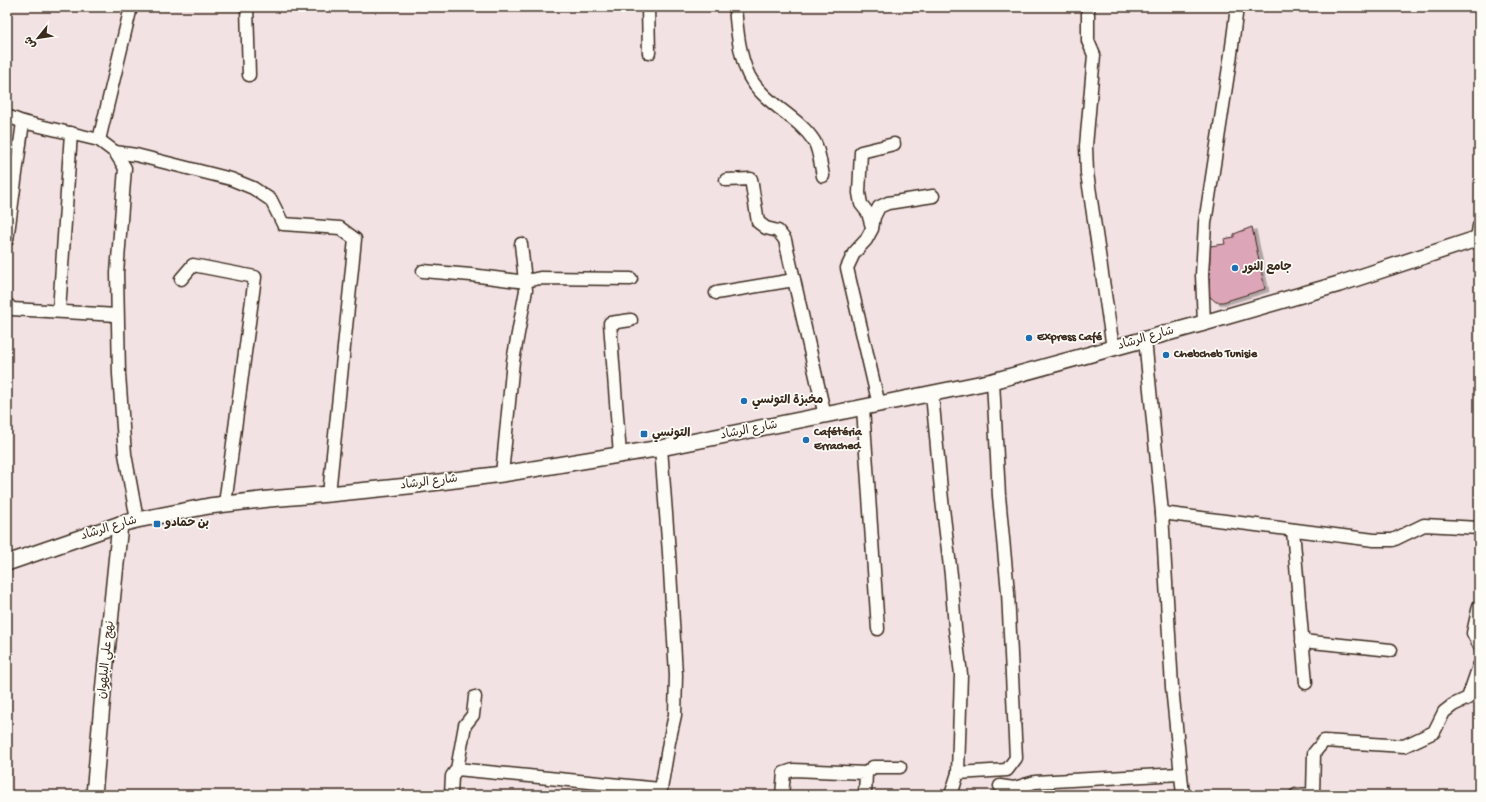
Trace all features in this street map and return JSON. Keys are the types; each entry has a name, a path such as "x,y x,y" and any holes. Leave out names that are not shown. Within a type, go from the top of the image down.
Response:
{"street":[{"path":"99,140 131,7"},
{"path":"247,7 249,75"},
{"path":"648,7 649,53"},
{"path":"735,7 742,55 750,77 766,97 806,130 815,142 823,176"},
{"path":"1088,7 1088,41 1094,55 1086,146 1086,172 1114,348"},
{"path":"1204,324 1202,276 1205,223 1237,7"},
{"path":"7,116 23,122 99,140 115,152 125,168 118,273 119,374 125,454 137,520"},
{"path":"7,240 23,122"},
{"path":"59,311 71,133"},
{"path":"872,229 868,213 861,204 859,193 861,152 894,144"},
{"path":"115,152 136,155 231,179 253,188 271,200 283,224 340,228 355,239 329,494"},
{"path":"726,180 751,179 758,222 766,228 778,232 785,240 825,416"},
{"path":"879,405 847,268 854,253 866,240 872,229 874,217 879,207 888,203 933,196"},
{"name":"شارع الرشاد","path":"7,564 120,524 137,520 225,504 329,494 502,474 620,455 825,416 993,381 1204,324 1339,284 1478,234"},
{"path":"502,474 513,361 526,290 520,244"},
{"path":"181,279 193,265 255,277 225,504"},
{"path":"423,271 526,281 540,278 631,279"},
{"path":"716,293 794,280"},
{"path":"7,304 12,309 118,315"},
{"path":"620,455 610,323 631,320"},
{"path":"1145,339 1162,513 1172,687 1183,795"},
{"path":"958,773 1007,770 1016,758 1008,599 999,496 993,381"},
{"path":"932,394 951,574 955,628 962,674 958,773 951,795"},
{"path":"862,408 878,629"},
{"path":"457,768 660,792 675,715 676,675 661,448"},
{"path":"1162,513 1374,540 1393,540 1424,525 1479,528"},
{"name":"نهج علي البلهوان","path":"94,795 120,524"},
{"path":"1293,530 1306,683"},
{"path":"1479,606 1473,633 1479,645"},
{"path":"1302,641 1391,650"},
{"path":"1296,795 1313,794 1314,753 1324,742 1404,746 1434,732 1444,712 1453,705 1468,698 1479,666"},
{"path":"451,795 452,776 457,768 465,725 473,715 475,697"},
{"path":"782,795 784,773 793,770 866,773 873,767 900,766"},
{"path":"865,795 866,773"},
{"path":"1000,786 1023,790 1034,782 1180,774"}],"building":[{"path":"1252,227 1265,289 1223,302 1216,302 1209,296 1210,246 1225,244 1224,239 1234,237 1234,234"}],"place":[{"name":"جامع النور","path":"1235,268"},
{"name":"Express Café","path":"1029,338"},
{"name":"Chebcheb Tunisie","path":"1166,355"},
{"name":"مخبزة التونسي","path":"744,401"},
{"name":"التونسي","path":"644,434"},
{"name":"Cafétéria Errached","path":"806,440"},
{"name":"بن حمادو","path":"157,524"}]}
